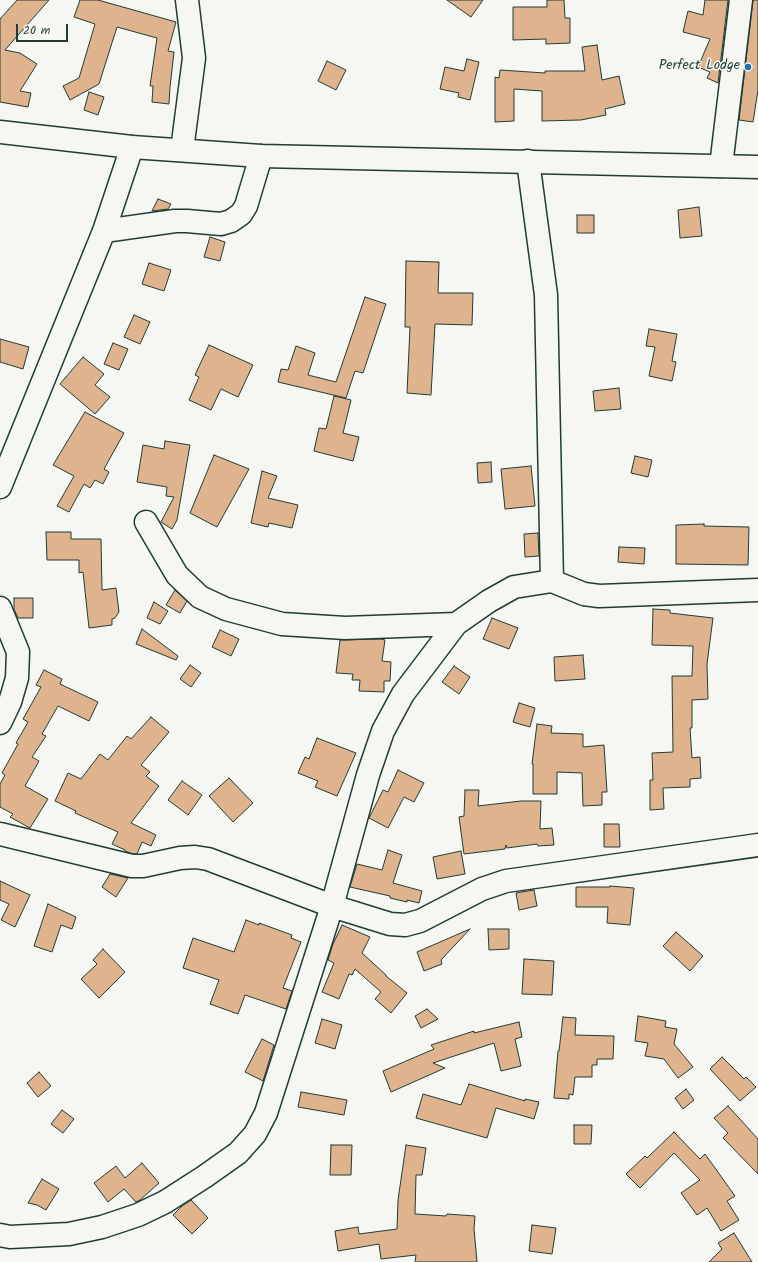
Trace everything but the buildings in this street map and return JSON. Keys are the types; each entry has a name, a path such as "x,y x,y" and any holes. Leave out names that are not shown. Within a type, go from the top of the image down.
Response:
{"main road":[{"path":"182,150 194,58 188,0"},
{"path":"721,166 742,0"},
{"path":"0,132 132,146 261,156 758,167"},
{"path":"0,487 104,231 132,146"},
{"path":"104,231 175,221 221,224 231,221 241,214 246,206 261,156"},
{"path":"528,161 546,295 552,581"},
{"path":"146,522 177,575 200,597 226,609 282,624 337,628 456,624"},
{"path":"0,1234 10,1236 69,1234 102,1227 138,1215 164,1202 204,1177 238,1153 255,1134 266,1113 332,906 368,775 383,731 403,694 456,624 489,601 514,587 552,581 584,594 599,596 758,590"},
{"path":"0,608 18,652 17,678 10,702 0,723"},
{"path":"0,834 132,866 143,866 180,858 195,857 208,859 332,906 390,924 405,925 420,921 482,889 506,881 758,845"}],"place":[{"name":"Perfect Lodge","path":"748,67"}]}
